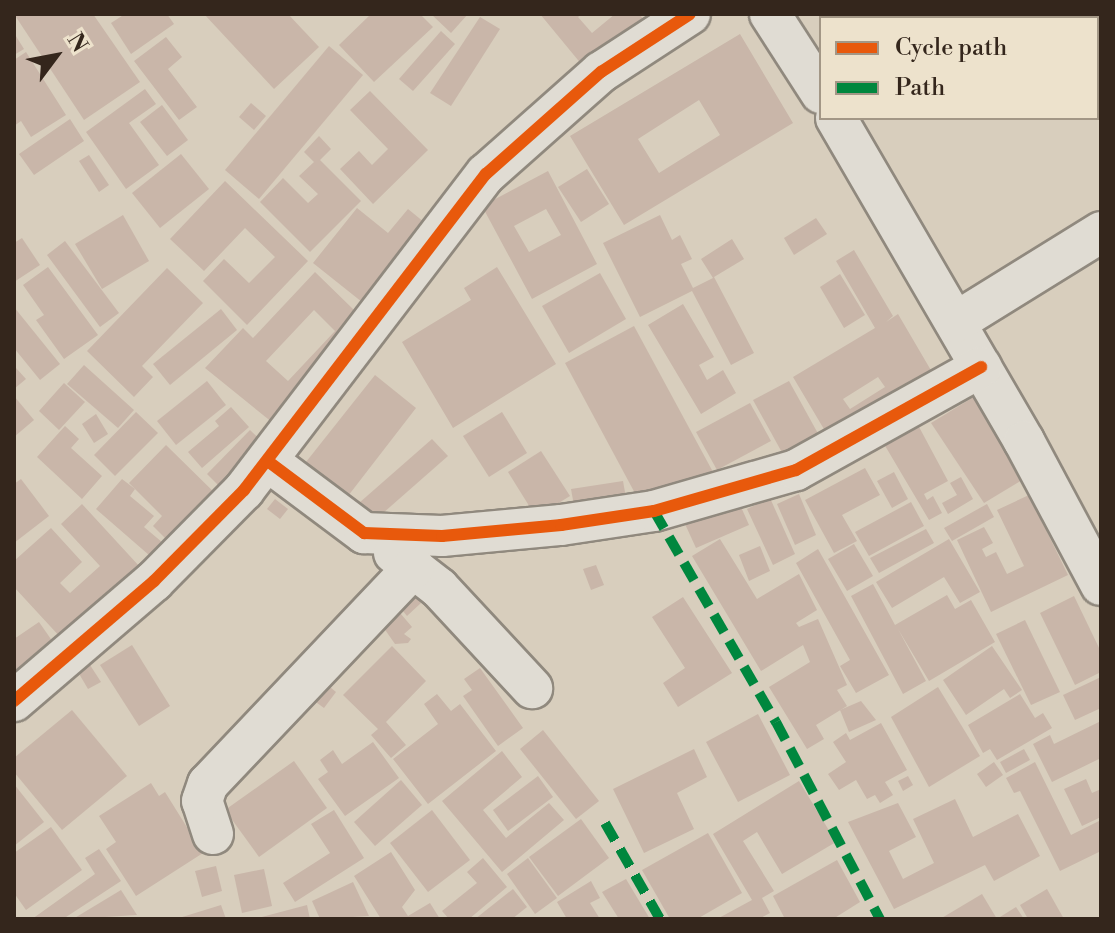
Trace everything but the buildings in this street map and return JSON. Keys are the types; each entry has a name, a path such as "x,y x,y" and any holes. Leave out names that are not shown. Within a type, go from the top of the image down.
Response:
{"street":[{"path":"14,701 154,581 269,462 486,174 601,72 690,14"},
{"path":"770,14 819,90"},
{"path":"837,120 956,322 1101,585"},
{"path":"956,322 1101,232"},
{"path":"364,533 490,532 668,507 796,470 981,367"},
{"path":"269,462 414,567 532,688"},
{"path":"213,834 202,801 208,784 414,567"}],"marked path":[{"path":"654,511 776,722 880,919"},
{"path":"605,823 660,919"}],"cycle path":[{"path":"14,701 154,581 244,490 486,174 601,72 690,14"},
{"path":"269,462 364,533 442,536 561,525 654,511 796,470 981,367"}]}
